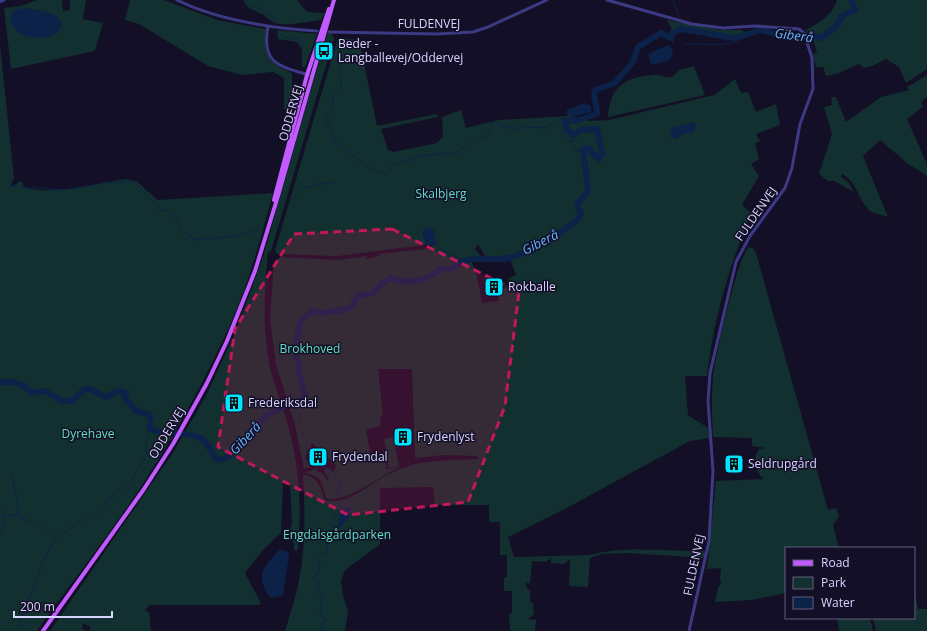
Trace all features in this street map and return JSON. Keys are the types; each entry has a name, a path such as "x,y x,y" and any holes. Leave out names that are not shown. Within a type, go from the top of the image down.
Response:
{"main road":[{"name":"ODDERVEJ","path":"267,232 307,75 333,0"},
{"name":"ODDERVEJ","path":"43,631 144,489 187,421 214,369 242,305 267,232 333,0"}],"street":[{"path":"0,2 4,0"},
{"path":"177,0 198,10 268,26 317,31"},
{"name":"FULDENVEJ","path":"329,32 437,34 473,32 488,27 547,0"},
{"name":"FULDENVEJ","path":"607,0 692,24 736,29 766,26 799,29 804,33 812,58 814,83 800,124 789,179 780,197 750,236 739,255 710,373 708,401 714,472 709,541 689,631"},
{"path":"268,26 266,46 271,59 284,68 312,76"}],"highlighted area":[{"path":"392,229 519,292 505,406 468,502 348,515 218,447 235,329 294,234"}],"green space":[{"path":"37,0 62,0 63,11 70,10 70,0 86,0 83,19 103,23 95,51 11,69 4,8 21,6"},
{"path":"130,0 164,0 217,20 266,29 265,45 269,57 277,66 292,73 292,110 288,112 284,109 284,78 273,72 242,75 208,66 139,24 125,20"},
{"path":"243,0 297,0 307,12 325,13 321,20 279,24 273,22 249,7"},
{"path":"837,0 927,0 927,69 906,83 899,67 886,59 872,66 864,68 859,64 836,74 826,76 823,67 816,67 813,54 817,53 813,38 808,37 806,30 829,14 835,6"},
{"path":"667,20 720,30 741,30 750,35 736,39 678,31 673,33 673,43 667,34 672,30"},
{"path":"277,30 317,34 305,67 302,67 302,49 297,42 278,39"},
{"path":"331,33 334,38 271,251 268,253 266,283 265,327 268,357 273,379 292,440 299,486 300,518 298,549 296,551 294,550 293,541 288,535 292,523 290,482 283,483 281,533 263,550 245,573 261,603 260,605 149,605 145,611 149,612 151,631 93,631 92,629 92,631 89,631 91,627 83,623 82,629 88,631 50,631 172,454 206,396 237,328 262,260 327,34"},
{"path":"339,38 361,40 361,49 377,126 437,114 438,117 381,129 388,150 394,152 437,143 443,136 442,117 461,110 466,128 499,120 569,116 590,121 609,120 714,95 735,79 741,93 748,92 756,112 776,104 780,125 756,134 760,141 755,143 759,159 751,164 759,176 742,205 752,214 734,258 724,291 715,325 707,376 685,376 688,415 708,428 710,438 690,441 563,510 508,537 514,557 590,555 618,550 648,550 706,551 705,558 628,553 602,554 590,558 588,587 569,586 570,559 564,564 551,563 551,558 545,562 532,561 530,583 526,583 526,586 530,591 530,602 533,603 534,614 528,619 536,620 535,631 512,631 510,630 509,614 512,613 512,591 504,591 504,578 507,577 507,555 500,555 500,522 489,522 489,505 435,505 433,487 380,488 380,544 345,570 341,581 343,596 348,611 345,631 285,631 295,599 303,554 303,475 312,477 318,483 324,499 340,501 357,494 387,475 410,466 433,461 479,459 477,456 443,455 415,458 412,369 378,369 383,416 380,416 381,426 366,429 371,457 384,454 387,469 400,467 353,493 334,499 326,498 322,484 318,478 304,473 316,469 319,473 321,472 327,480 329,479 324,470 327,468 334,472 336,465 312,443 305,456 310,468 304,468 295,425 276,365 270,318 274,263 280,257 338,260 367,256 366,259 380,256 379,254 433,248 432,244 338,256 277,254 275,250","holes":["478,244 488,261 510,259 516,275 508,279 509,287 498,290 499,301 482,303 477,276 471,260 482,260 479,253 475,250"]},
{"name":"Dyrehave","path":"0,45 14,178 10,187 21,181 25,188 37,190 63,190 126,179 136,181 158,200 273,193 249,277 237,309 198,390 174,433 136,494 37,631 0,631"},
{"path":"694,66 705,95 608,117 612,98 620,86 627,81 643,76 654,75 672,77 679,70"},
{"path":"927,75 927,97 921,102 923,107 907,119 927,164 927,176 907,163 880,140 863,156 888,217 874,213 864,204 852,182 848,178 842,174 841,177 849,183 853,191 834,181 828,181 819,174 832,134 824,107 832,105 831,97 836,97 846,122 881,97 909,90 907,87"},
{"path":"749,247 753,248 756,253 828,510 836,508 839,516 833,525 839,547 785,547 785,593 752,600 715,602 718,588 721,583 721,568 707,569 716,481 764,479 757,470 755,461 759,449 765,448 752,446 752,438 713,437 712,386 714,368 727,309 744,254"},
{"path":"393,437 399,466 389,468 384,439"},
{"path":"915,595 918,609 927,609 927,631 876,631 873,619 915,619"},
{"path":"837,619 870,619 873,631 839,631"}],"water":[{"path":"24,8 43,11 57,16 61,24 59,30 53,35 43,38 22,34 14,27 10,17 15,10"},
{"path":"668,45 672,49 673,55 668,61 651,65 648,55"},
{"path":"584,103 591,106 591,112 572,117 567,115 567,110"},
{"path":"694,122 696,124 694,132 683,134 676,139 671,137 670,133 672,128"},
{"path":"426,227 435,231 435,241 438,245 427,245 423,238 423,232"},
{"path":"345,507 351,507 349,517 339,529 339,521"},
{"path":"281,549 288,552 289,555 283,596 273,598 266,592 262,578 264,568"}],"waterway":[{"path":"244,0 272,16 278,23"},
{"path":"673,0 680,19"},
{"name":"Giberå","path":"150,425 150,429 156,431 198,437 205,442 218,460 224,459 243,443 270,413 301,400 305,396 299,371 299,363 295,353 300,322 312,311 324,313 351,308 357,296 374,293 381,284 391,278 404,281 417,281 435,273 440,269 449,269 464,261 508,258 536,247 559,234 581,214 577,204 587,193 588,188 583,150 587,148 589,149 599,159 602,154 597,129 581,130 573,135 567,129 564,121 578,120 597,114 594,96 595,90 615,83 633,62 638,47 661,33 671,38 672,33 682,29 735,38 761,30 792,37 807,35 821,38 836,27 842,16 855,10 851,0"},
{"name":"Giberå","path":"680,23 681,29"},
{"path":"280,34 285,38 297,39 303,46"},
{"path":"684,44 727,44 735,42 746,35"},
{"name":"Giberå","path":"722,36 728,42"},
{"path":"335,57 340,65 341,89 333,97 333,105 325,122 326,124 329,122 331,124 330,131 338,147 346,148 353,156 363,163 384,174 390,170 391,166 417,157 456,153 477,138 490,135 493,122 514,130 518,129 521,125 525,127 549,128 556,118 560,117 565,120"},
{"path":"566,128 562,132 562,136 572,142 576,150 582,152"},
{"path":"572,142 576,138"},
{"path":"11,185 65,190 104,183 133,181 160,210 164,210 171,214 177,221 182,232 190,235 193,240 212,237 215,240 219,237 230,237 248,233 260,226"},
{"path":"300,191 304,188 318,184 332,183"},
{"path":"290,201 297,194"},
{"path":"441,249 464,262"},
{"name":"Giberå","path":"0,382 17,383 25,387 31,393 44,391 63,401 72,401 85,389 108,397 121,391 126,393 125,398 136,411 150,415 151,420"},
{"path":"301,401 298,406 302,406 298,409 301,410 298,413 301,414 299,417 301,422"},
{"path":"15,631 20,625 24,607 32,592 43,561 56,538 88,517 99,512 115,493 130,482 146,456 146,440 150,429"},
{"path":"302,432 302,436 307,440 306,448 309,453"},
{"path":"310,456 317,463 334,472"},
{"path":"336,473 338,475 335,479 341,483 336,493 340,494 340,496"},
{"path":"12,475 18,505 17,516"},
{"path":"322,631 321,625 325,621 324,617 320,616 322,596 318,590 319,580 313,577 318,573 320,564 317,558 328,551 325,542 329,543 328,539 342,501"},
{"path":"0,533 5,522 2,508"},
{"path":"3,514 17,516 37,524"},
{"path":"39,525 51,534"},
{"path":"323,631 325,629 327,631"}],"place":[{"name":"Beder - Langballevej/Oddervej","path":"324,51"},
{"name":"Rokballe","path":"494,287"},
{"name":"Frederiksdal","path":"234,403"},
{"name":"Frydenlyst","path":"403,437"},
{"name":"Frydendal","path":"318,457"},
{"name":"Seldrupgård","path":"734,464"}],"park label":[{"name":"Skalbjerg","path":"441,194"},
{"name":"Brokhoved","path":"310,349"},
{"name":"Engdalsgårdparken","path":"337,535"}]}
